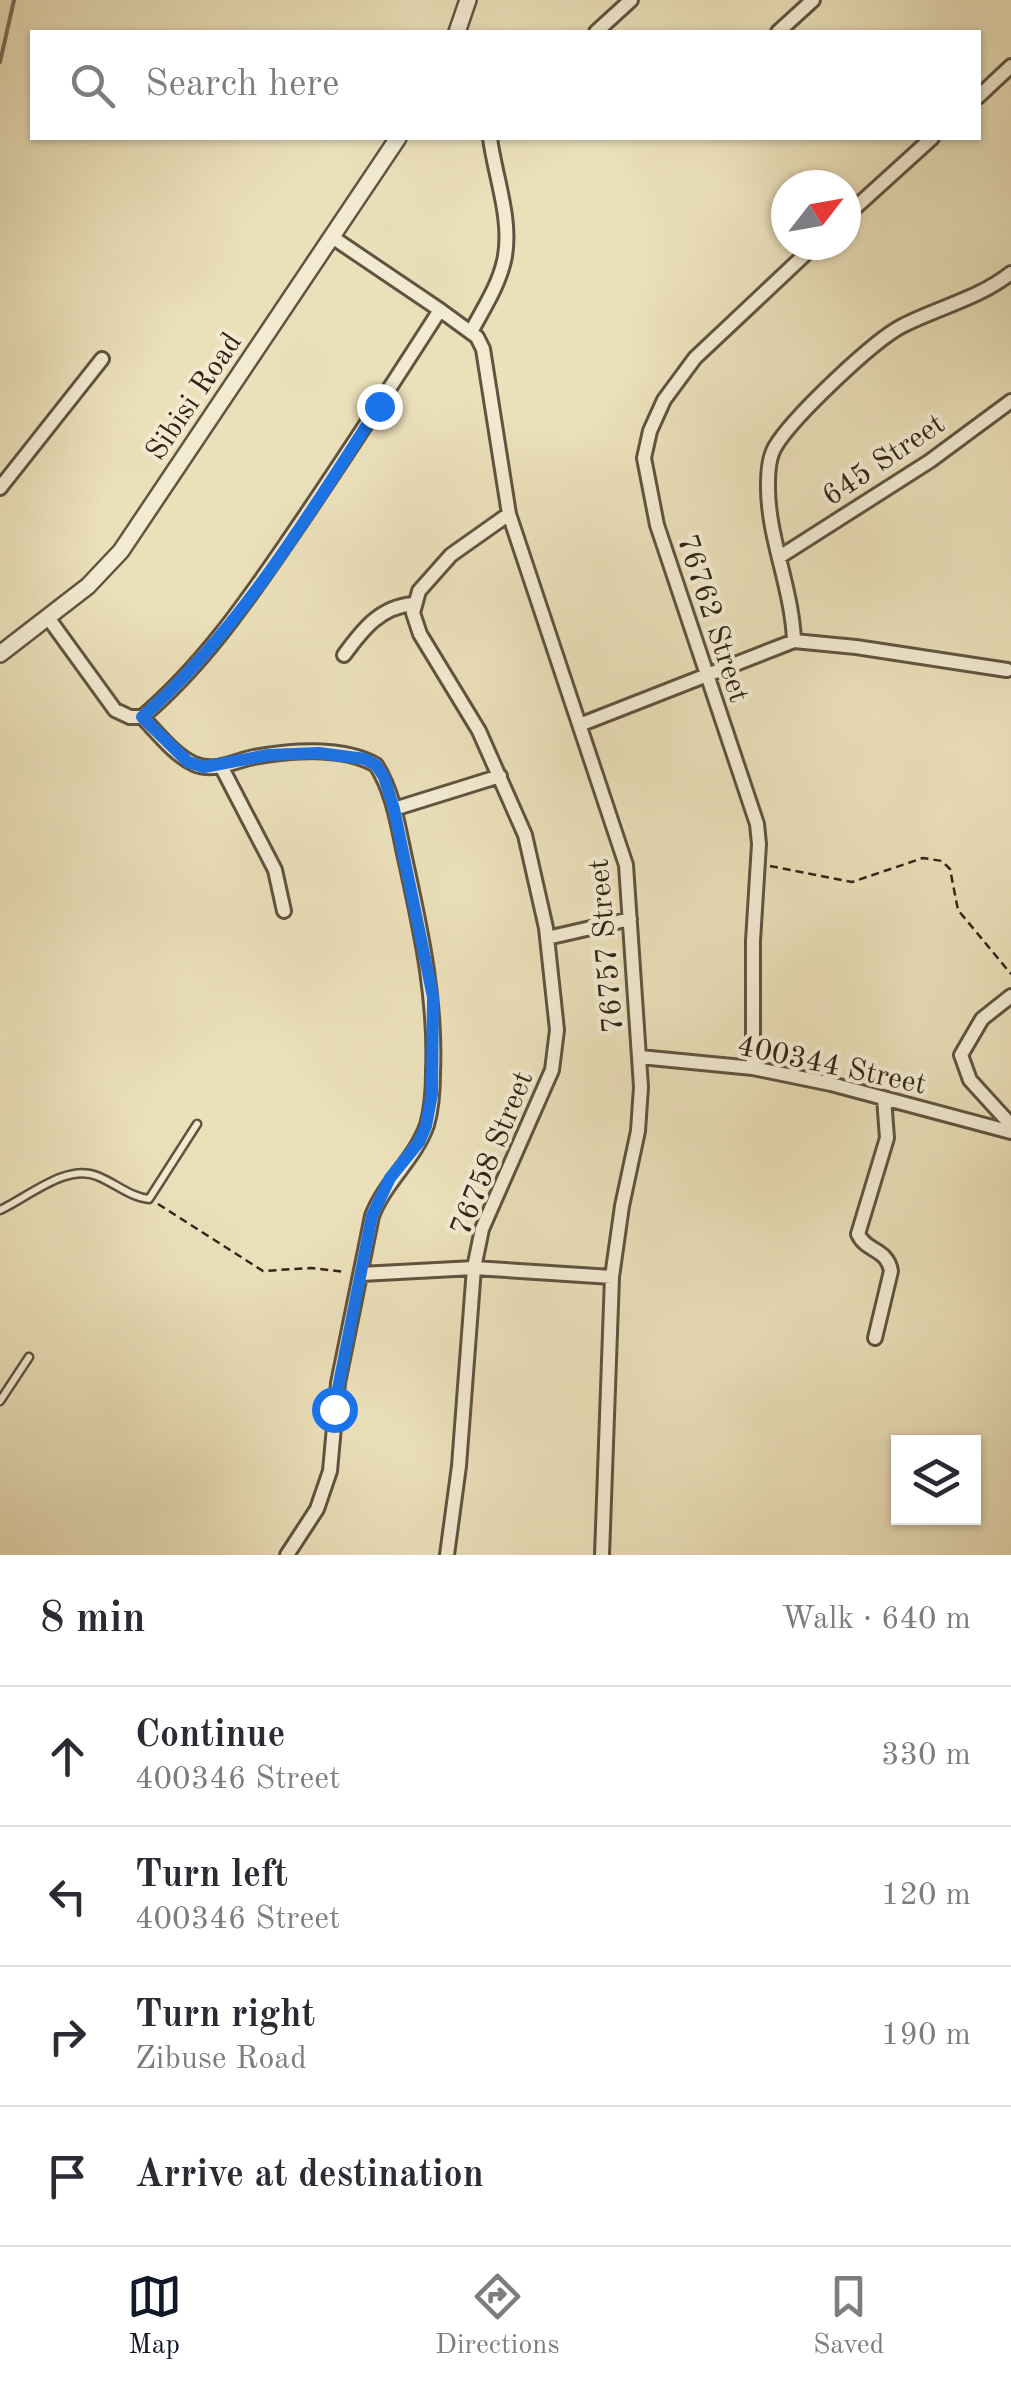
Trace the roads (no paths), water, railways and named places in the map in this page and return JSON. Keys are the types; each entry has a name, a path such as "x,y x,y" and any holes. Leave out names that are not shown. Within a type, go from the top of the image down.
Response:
{"street":[{"path":"458,30 468,0"},
{"path":"598,30 632,0"},
{"path":"780,30 812,0"},
{"path":"981,93 1011,66"},
{"name":"Sibisi Road","path":"0,654 88,586 121,550 397,140"},
{"path":"332,236 471,332 498,282 505,257 504,216 490,140"},
{"path":"861,202 930,140"},
{"name":"76762 Street","path":"753,1068 753,941 759,844 751,801 705,676 657,525 645,477 646,444 664,400 695,358 798,260"},
{"path":"794,641 793,619 771,518 768,486 773,450 809,405 899,328 972,298 1011,273"},
{"path":"142,717 198,662 249,598 440,310"},
{"name":"76757 Street","path":"471,332 486,359 510,514 626,866 640,1057 638,1131 612,1277 602,1555"},
{"path":"0,488 102,359"},
{"name":"645 Street","path":"781,556 930,461 1011,401"},
{"path":"344,655 378,616 395,606 413,604 427,580 452,555 510,514"},
{"name":"76758 Street","path":"413,604 420,634 467,708 526,835 547,938 556,1011 556,1050 546,1085 482,1229 474,1268 459,1466 447,1555"},
{"path":"49,619 115,710 130,717 142,717 188,762 204,767 268,755 350,755 376,765 394,809 433,997 432,1094 419,1142 380,1195 372,1216 338,1383 330,1471 316,1508 287,1555"},
{"path":"582,724 794,641 856,646 1007,670"},
{"path":"221,766 275,870 284,911"},
{"path":"394,809 500,776"},
{"path":"547,938 630,918"},
{"path":"1011,996 982,1020 960,1056 970,1080 1011,1128"},
{"name":"400344 Street","path":"640,1057 753,1068 1011,1128"},
{"path":"875,1338 889,1262 883,1253 862,1242 858,1234 888,1138 884,1098"},
{"path":"361,1274 474,1268 612,1277"}],"lane":[{"path":"0,1210 70,1175 86,1172 138,1198 149,1199 197,1124"},
{"path":"0,1401 29,1358"}],"waterway":[{"path":"0,62 14,0"}]}
